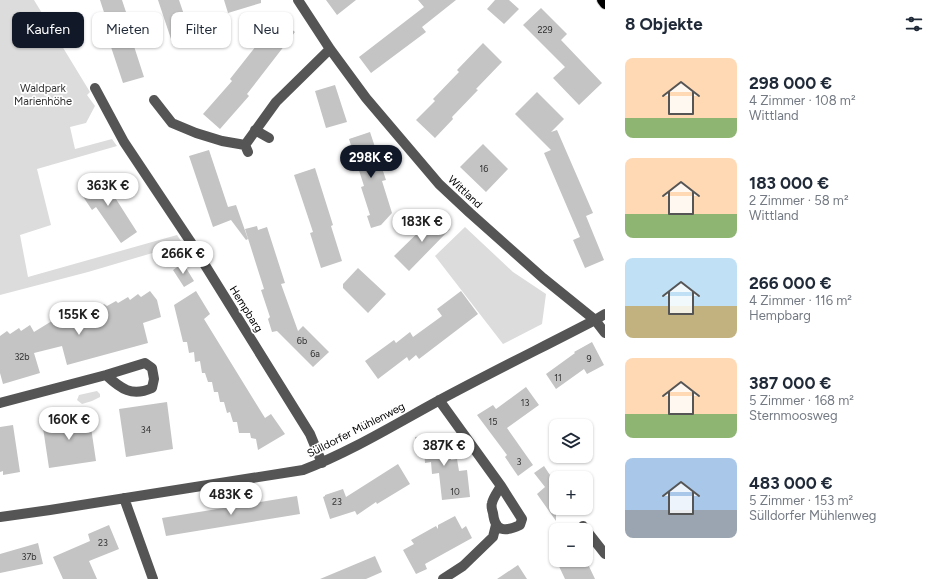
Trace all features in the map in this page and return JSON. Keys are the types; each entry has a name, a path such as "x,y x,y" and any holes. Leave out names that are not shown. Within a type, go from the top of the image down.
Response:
{"main road":[{"path":"602,0 605,4"}],"street":[{"name":"Wittland","path":"298,0 330,49 366,98 439,184 470,214 543,278 595,320 605,332"},
{"path":"154,100 172,123 196,133 247,149 255,130 276,102 330,49"},
{"name":"Hempbarg","path":"95,88 124,142 190,241 310,434 322,463"},
{"path":"255,130 269,138"},
{"name":"Sülldorfer Mühlenweg","path":"0,517 303,470 322,463 392,427 439,400 605,314"},
{"path":"0,403 106,376"},
{"path":"439,400 501,486 522,519 520,525 509,530 501,529 496,525"},
{"path":"443,579 463,566 493,537 496,525 492,503 501,486"},
{"path":"124,498 154,579"},
{"path":"593,539 605,554"}],"green space":[{"name":"Waldpark Marienhöhe","path":"0,0 34,0 41,12 12,12 12,48 63,48 90,92 87,95 95,106 86,123 70,127 75,149 112,139 117,146 37,169 51,225 20,235 28,277 177,235 183,244 88,272 0,295"},
{"path":"465,227 513,272 546,294 542,324 503,344 435,256"},
{"path":"97,391 100,394 100,397 92,401 82,404 77,400 79,395"}],"building":[{"path":"100,0 122,0 126,12 104,12"},
{"path":"158,0 179,0 183,12 171,12 171,39 163,12"},
{"path":"224,0 261,0 261,3 228,12"},
{"path":"326,0 356,0 337,15"},
{"path":"418,0 456,0 422,27 426,32 371,73 359,57 424,7"},
{"path":"495,0 509,0 519,9 504,24 487,9"},
{"path":"541,8 567,34 561,40 602,83 579,105 553,78 565,67 523,25"},
{"path":"483,43 502,62 476,89 478,90 452,117 453,119 435,138 416,120 435,101 433,99 459,72 457,70"},
{"path":"111,48 135,48 144,77 123,83"},
{"path":"254,48 283,48 247,94 249,96 220,129 203,114 232,81 230,79"},
{"path":"335,85 347,122 326,128 315,91"},
{"path":"537,92 564,119 551,132 557,130 593,213 586,216 604,260 585,268 573,240 580,237 544,153 551,150 515,114"},
{"path":"370,132 386,180 382,181 392,213 381,225 371,228 367,216 370,215 361,187 364,186 349,139"},
{"path":"483,144 508,169 486,192 460,167"},
{"path":"209,150 228,207 236,205 248,239 246,240 231,220 213,227 189,156"},
{"path":"315,168 333,225 331,226 342,261 321,268 310,233 313,232 294,175"},
{"path":"100,174 137,232 121,243 96,207 92,210 78,189"},
{"path":"436,215 450,229 409,271 394,256"},
{"path":"257,226 258,230 267,227 285,283 281,284 298,331 303,326 329,352 313,367 277,331 272,332 268,319 270,317 261,290 264,289 245,229"},
{"path":"183,263 194,281 184,287 173,270"},
{"path":"358,268 386,294 368,313 343,288 343,284"},
{"path":"150,291 157,300 161,317 143,323 148,343 67,365 62,346 34,353 40,373 3,384 0,373 0,336 7,331 10,334 19,328 21,331 30,325 34,332 60,316 62,319 71,313 73,316 82,310 85,313 94,306 96,310 104,304 107,306 116,301 118,303 128,297 130,300 138,294 141,297"},
{"path":"196,291 210,314 204,319 265,418 271,414 285,434 258,450 256,439 251,438 250,433 239,433 237,422 233,422 230,412 227,413 224,402 220,402 218,392 214,392 212,382 208,382 205,373 202,373 200,361 195,362 194,352 189,353 187,342 183,342 174,305"},
{"path":"461,291 478,314 419,359 416,355 409,361 407,357 378,379 365,361 394,340 396,343 410,332 413,337 442,316 437,309"},
{"path":"592,342 604,365 587,374 584,369 556,389 546,374 575,353 574,352"},
{"path":"526,387 539,405 507,428 533,465 518,476 505,457 507,455 477,415 493,405 496,409"},
{"path":"167,402 173,449 126,457 119,409"},
{"path":"89,414 96,461 49,468 42,421"},
{"path":"13,425 20,472 3,475 3,471 0,472 0,427"},
{"path":"441,434 443,449 450,448 451,460 457,459 459,471 467,470 470,497 442,500 439,473 432,474 431,462 425,463 424,451 417,452 415,437"},
{"path":"398,464 410,484 377,504 376,502 357,515 355,511 330,519 323,497 325,495 343,489 346,497"},
{"path":"544,466 549,474 549,511 537,494 545,487 534,473"},
{"path":"297,496 300,514 166,536 162,518"},
{"path":"552,515 556,515 556,521"},
{"path":"455,516 462,529 466,526 472,538 425,564 427,569 416,574 403,550 414,544 411,540 436,526 438,529 438,525"},
{"path":"109,525 119,549 89,561 97,579 63,579 53,557 90,541 88,534"},
{"path":"38,543 43,564 0,573 0,554"},
{"path":"375,556 382,572 366,579 320,579"},
{"path":"518,565 527,579 497,579"},
{"path":"559,567 589,567 595,579 565,579"}]}
